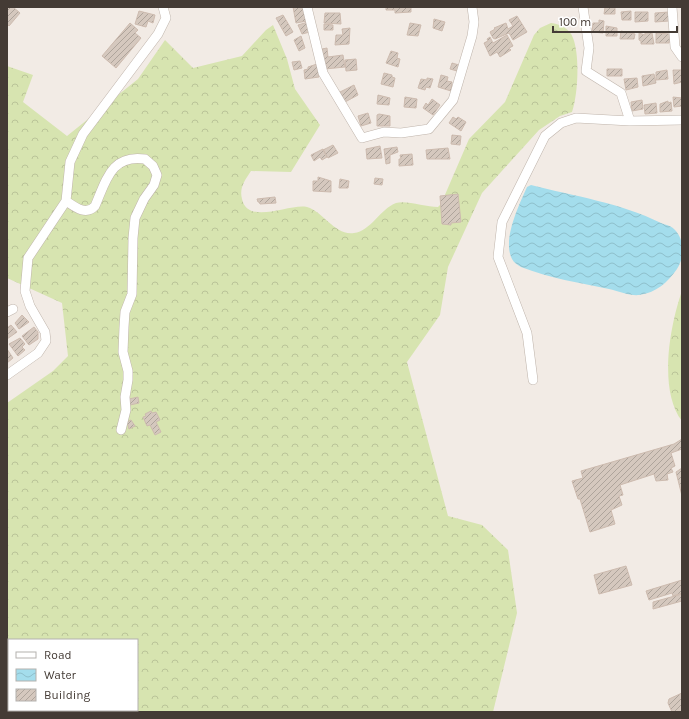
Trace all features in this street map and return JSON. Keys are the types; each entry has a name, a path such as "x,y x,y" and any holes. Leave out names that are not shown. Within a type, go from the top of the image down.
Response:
{"street":[{"path":"7,375 38,353 46,342 45,332 27,297 24,283 28,258 66,201 70,162 83,134 158,34 166,18 163,7"},
{"path":"307,7 323,73 362,138 384,132 402,133 429,129 453,100 472,36 474,22 472,7"},
{"path":"584,7 590,48 586,71 621,92 630,121"},
{"path":"672,7 675,47 682,57"},
{"path":"533,380 527,333 498,258 502,222 545,136 561,123 576,118 630,121 682,120"},
{"path":"66,201 85,212 91,210 95,206 110,171 116,164 126,160 145,159 155,170 156,175 154,185 144,199 135,218 133,238 132,294 125,312 124,327 123,352 128,371 128,380 125,397 126,410 121,430"}],"green space":[{"path":"551,23 558,24 572,35 577,54 577,75 576,96 572,112 560,116 539,130 482,193 448,267 440,315 407,362 448,516 482,525 508,550 517,613 493,712 7,712 7,403 53,371 68,356 62,303 7,278 7,66 33,75 23,102 67,136 138,79 165,40 193,68 242,56 266,30 273,25 287,59 295,89 320,125 291,172 251,171 241,191 242,199 246,207 252,211 270,212 307,207 319,214 341,231 354,233 371,224 385,210 396,203 405,202 438,207 441,204 469,139 505,102 534,35 540,28"},
{"path":"682,291 682,421 675,408 670,392 668,357 670,339"}],"water":[{"path":"531,185 614,205 669,226 675,230 682,243 680,264 670,278 661,286 651,292 639,295 628,294 554,277 521,267 512,259 509,251 510,233 516,213 527,187"}],"building":[{"path":"9,7 13,7 20,13 9,26 7,24 7,9"},
{"path":"293,7 304,7 307,21 296,23"},
{"path":"386,7 411,7 411,12 395,13 395,10 386,10"},
{"path":"605,7 615,7 615,14 604,14"},
{"path":"139,11 155,15 153,23 148,21 146,27 135,24"},
{"path":"631,11 631,20 622,20 621,12"},
{"path":"635,12 648,12 648,21 635,22"},
{"path":"669,12 669,21 655,22 655,13"},
{"path":"325,13 340,13 341,24 324,23"},
{"path":"283,15 293,32 286,36 276,18"},
{"path":"517,16 527,32 513,40 509,33 495,39 493,38 490,32 495,29 494,28 506,23 508,29 513,26 509,20"},
{"path":"434,19 445,22 442,31 433,28"},
{"path":"599,20 604,21 603,33 592,32 593,23 599,23"},
{"path":"308,22 310,32 302,34 298,25"},
{"path":"130,23 138,30 135,33 141,38 116,68 102,56"},
{"path":"410,23 421,25 418,36 407,35"},
{"path":"324,24 333,25 333,30 324,30"},
{"path":"606,26 617,28 617,36 606,36"},
{"path":"350,28 349,44 335,45 336,35 343,35 342,29"},
{"path":"621,31 635,34 634,39 620,39"},
{"path":"639,33 645,35 645,33 652,33 654,44 641,44 641,41 639,40"},
{"path":"656,33 670,34 669,43 656,43"},
{"path":"507,35 513,46 509,48 511,50 500,57 497,52 490,56 484,43 488,41 487,39 490,37 493,43"},
{"path":"301,36 305,48 299,51 294,40"},
{"path":"327,48 328,57 343,55 345,67 325,69 322,49"},
{"path":"391,51 398,53 397,58 400,59 398,67 386,63"},
{"path":"356,59 357,70 346,71 345,60"},
{"path":"300,61 302,68 294,70 292,62"},
{"path":"452,63 459,65 457,71 450,69"},
{"path":"317,64 319,77 305,79 304,70"},
{"path":"607,69 622,69 622,76 607,76"},
{"path":"667,70 668,79 656,80 656,72"},
{"path":"673,70 682,70 682,82 674,84"},
{"path":"384,73 392,75 392,77 395,78 393,87 381,84"},
{"path":"654,74 656,83 643,86 642,76"},
{"path":"441,75 448,77 447,81 452,82 451,91 438,87"},
{"path":"427,78 433,79 430,88 426,87 425,90 418,88 421,79 427,80"},
{"path":"637,78 638,87 626,90 624,79"},
{"path":"354,85 358,95 345,102 340,92"},
{"path":"378,95 390,98 389,105 377,104"},
{"path":"405,97 417,99 416,108 404,107"},
{"path":"673,97 682,98 682,106 674,107"},
{"path":"432,99 440,105 433,115 423,108 426,103 428,105"},
{"path":"642,100 643,109 632,111 631,102"},
{"path":"668,101 668,103 671,102 672,111 660,112 660,104"},
{"path":"656,103 657,113 645,114 644,105"},
{"path":"368,113 371,123 361,126 358,116"},
{"path":"377,115 390,116 390,126 377,126"},
{"path":"453,117 456,119 458,117 466,122 461,131 449,123"},
{"path":"452,135 461,136 460,145 451,144"},
{"path":"333,145 338,153 328,158 323,150"},
{"path":"380,146 382,158 367,159 366,149"},
{"path":"397,147 398,152 390,155 390,163 386,164 384,149"},
{"path":"448,148 450,159 427,159 426,150"},
{"path":"323,149 327,157 322,160 320,157 314,161 311,155"},
{"path":"412,154 413,165 399,166 399,159 401,159 400,155"},
{"path":"318,177 331,181 331,192 313,191 313,181 318,181"},
{"path":"375,178 383,179 382,185 374,184"},
{"path":"340,179 349,181 348,188 339,188"},
{"path":"458,194 461,222 451,223 451,225 442,224 440,196"},
{"path":"275,197 276,203 260,204 257,199"},
{"path":"22,315 29,322 19,329 15,323"},
{"path":"11,325 17,332 7,339 7,328"},
{"path":"34,327 38,332 38,339 29,345 22,336"},
{"path":"20,338 25,344 22,347 25,350 18,356 9,344"},
{"path":"7,349 13,358 7,363"},
{"path":"138,397 139,403 130,405 129,399"},
{"path":"151,411 152,413 156,412 160,420 156,422 161,432 155,435 150,425 147,426 143,417"},
{"path":"131,420 135,426 129,429 127,422"},
{"path":"682,439 682,449 671,453 675,466 671,468 673,472 667,474 668,480 656,481 654,474 620,485 623,495 619,496 622,505 611,510 615,524 590,532 580,499 578,499 572,481 583,478 581,471 674,444"},
{"path":"682,468 682,496 676,472"},
{"path":"626,566 632,585 599,594 594,575"},
{"path":"682,580 682,593 673,596 672,593 649,600 646,591"},
{"path":"682,594 682,601 653,609 653,602"},
{"path":"682,693 682,712 672,712 668,703 669,699"}]}
